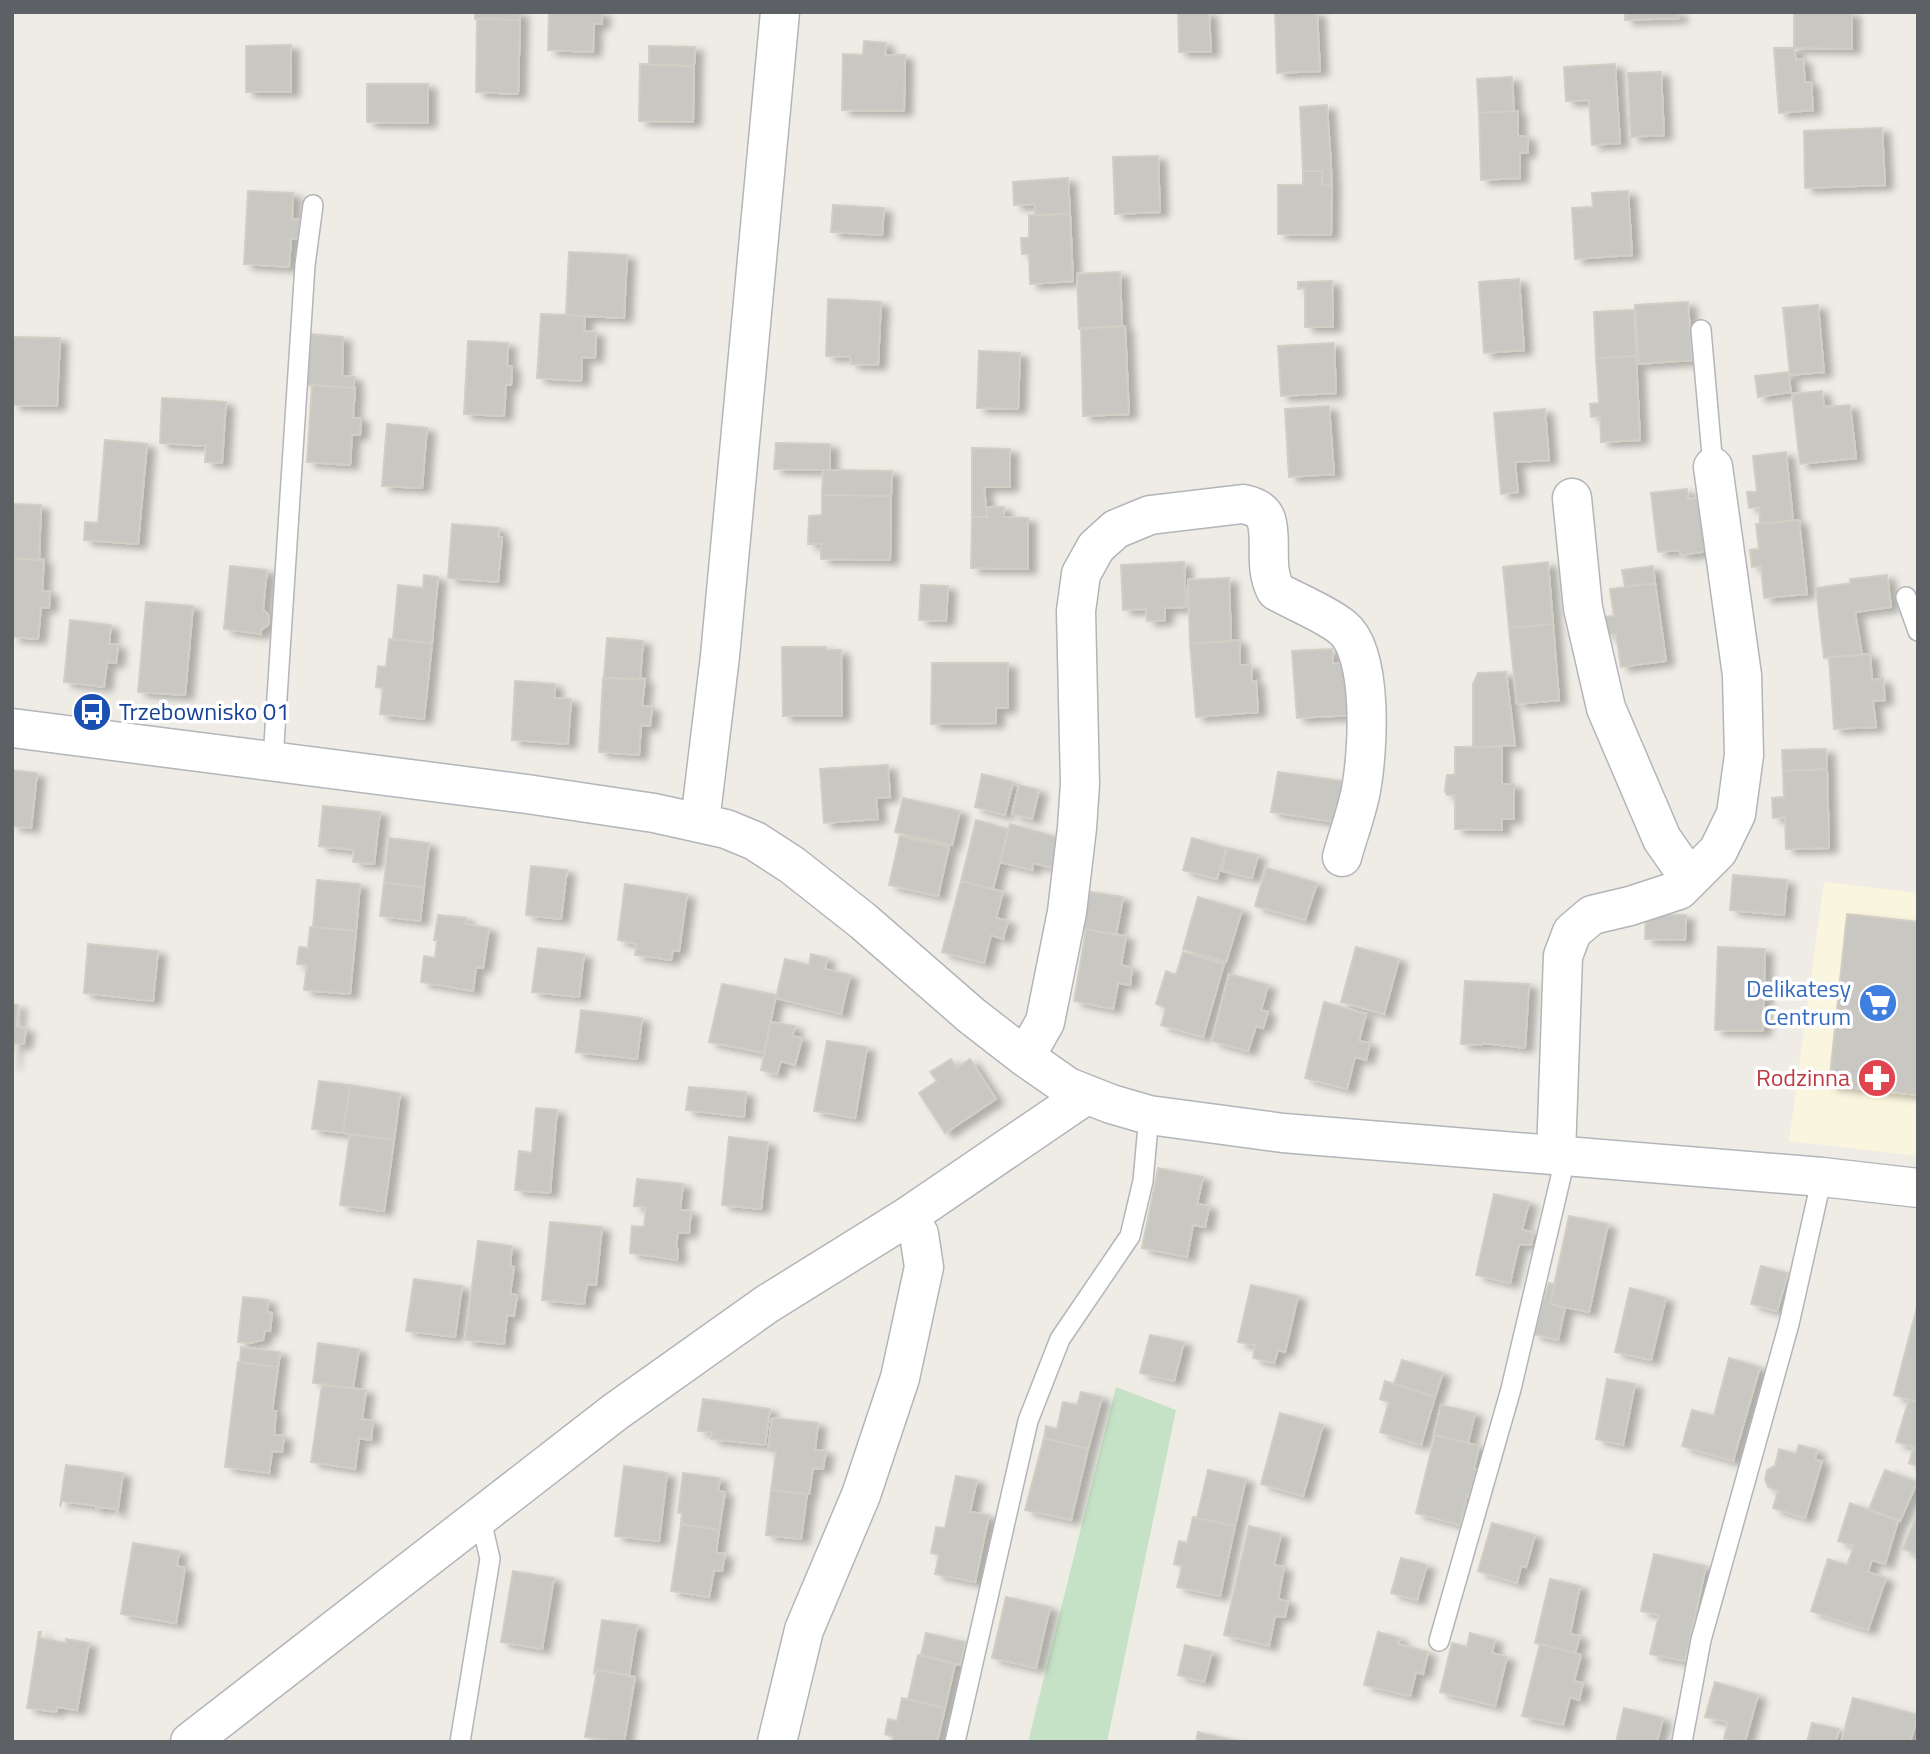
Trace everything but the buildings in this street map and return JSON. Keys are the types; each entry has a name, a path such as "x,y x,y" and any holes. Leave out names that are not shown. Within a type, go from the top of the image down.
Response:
{"street":[{"path":"700,822 720,656 780,12"},
{"path":"1561,1155 1563,956 1572,932 1592,915 1679,890 1718,851 1736,814 1744,755 1742,675 1713,467"},
{"path":"1573,498 1583,608 1606,708 1662,839 1690,879"},
{"path":"1025,1058 1045,1022 1067,912 1077,828 1080,784 1076,611 1081,574 1096,548 1116,529 1150,515 1243,504 1257,508 1265,518 1270,581 1276,591 1343,628 1356,644 1366,694 1367,740 1361,791 1342,857"},
{"path":"12,728 527,794 700,822 726,829 755,841 792,865 1025,1058 1068,1087 1149,1115 1283,1133 1822,1177 1918,1188"},
{"path":"190,1742 615,1412 756,1311 907,1217 1086,1095"},
{"path":"777,1742 804,1630 861,1494 900,1378 924,1267 919,1234 907,1217"}],"lane":[{"path":"271,761 304,278 313,205"},
{"path":"1701,330 1713,467"},
{"path":"1906,597 1918,631"},
{"path":"956,1742 1028,1421 1060,1339 1130,1236 1143,1181 1149,1115"},
{"path":"1439,1641 1511,1389 1561,1155"},
{"path":"1682,1742 1701,1640 1789,1324 1822,1177"},
{"path":"460,1742 490,1559 484,1534 473,1522"}],"shaded area":[{"path":"1824,882 1918,893 1918,1156 1789,1141"}],"green space":[{"path":"1116,1387 1176,1410 1107,1742 1028,1742"}],"place":[{"name":"Trzebownisko 01","path":"92,712"},
{"name":"Delikatesy Centrum","path":"1878,1003"},
{"name":"Rodzinna","path":"1877,1078"}]}
